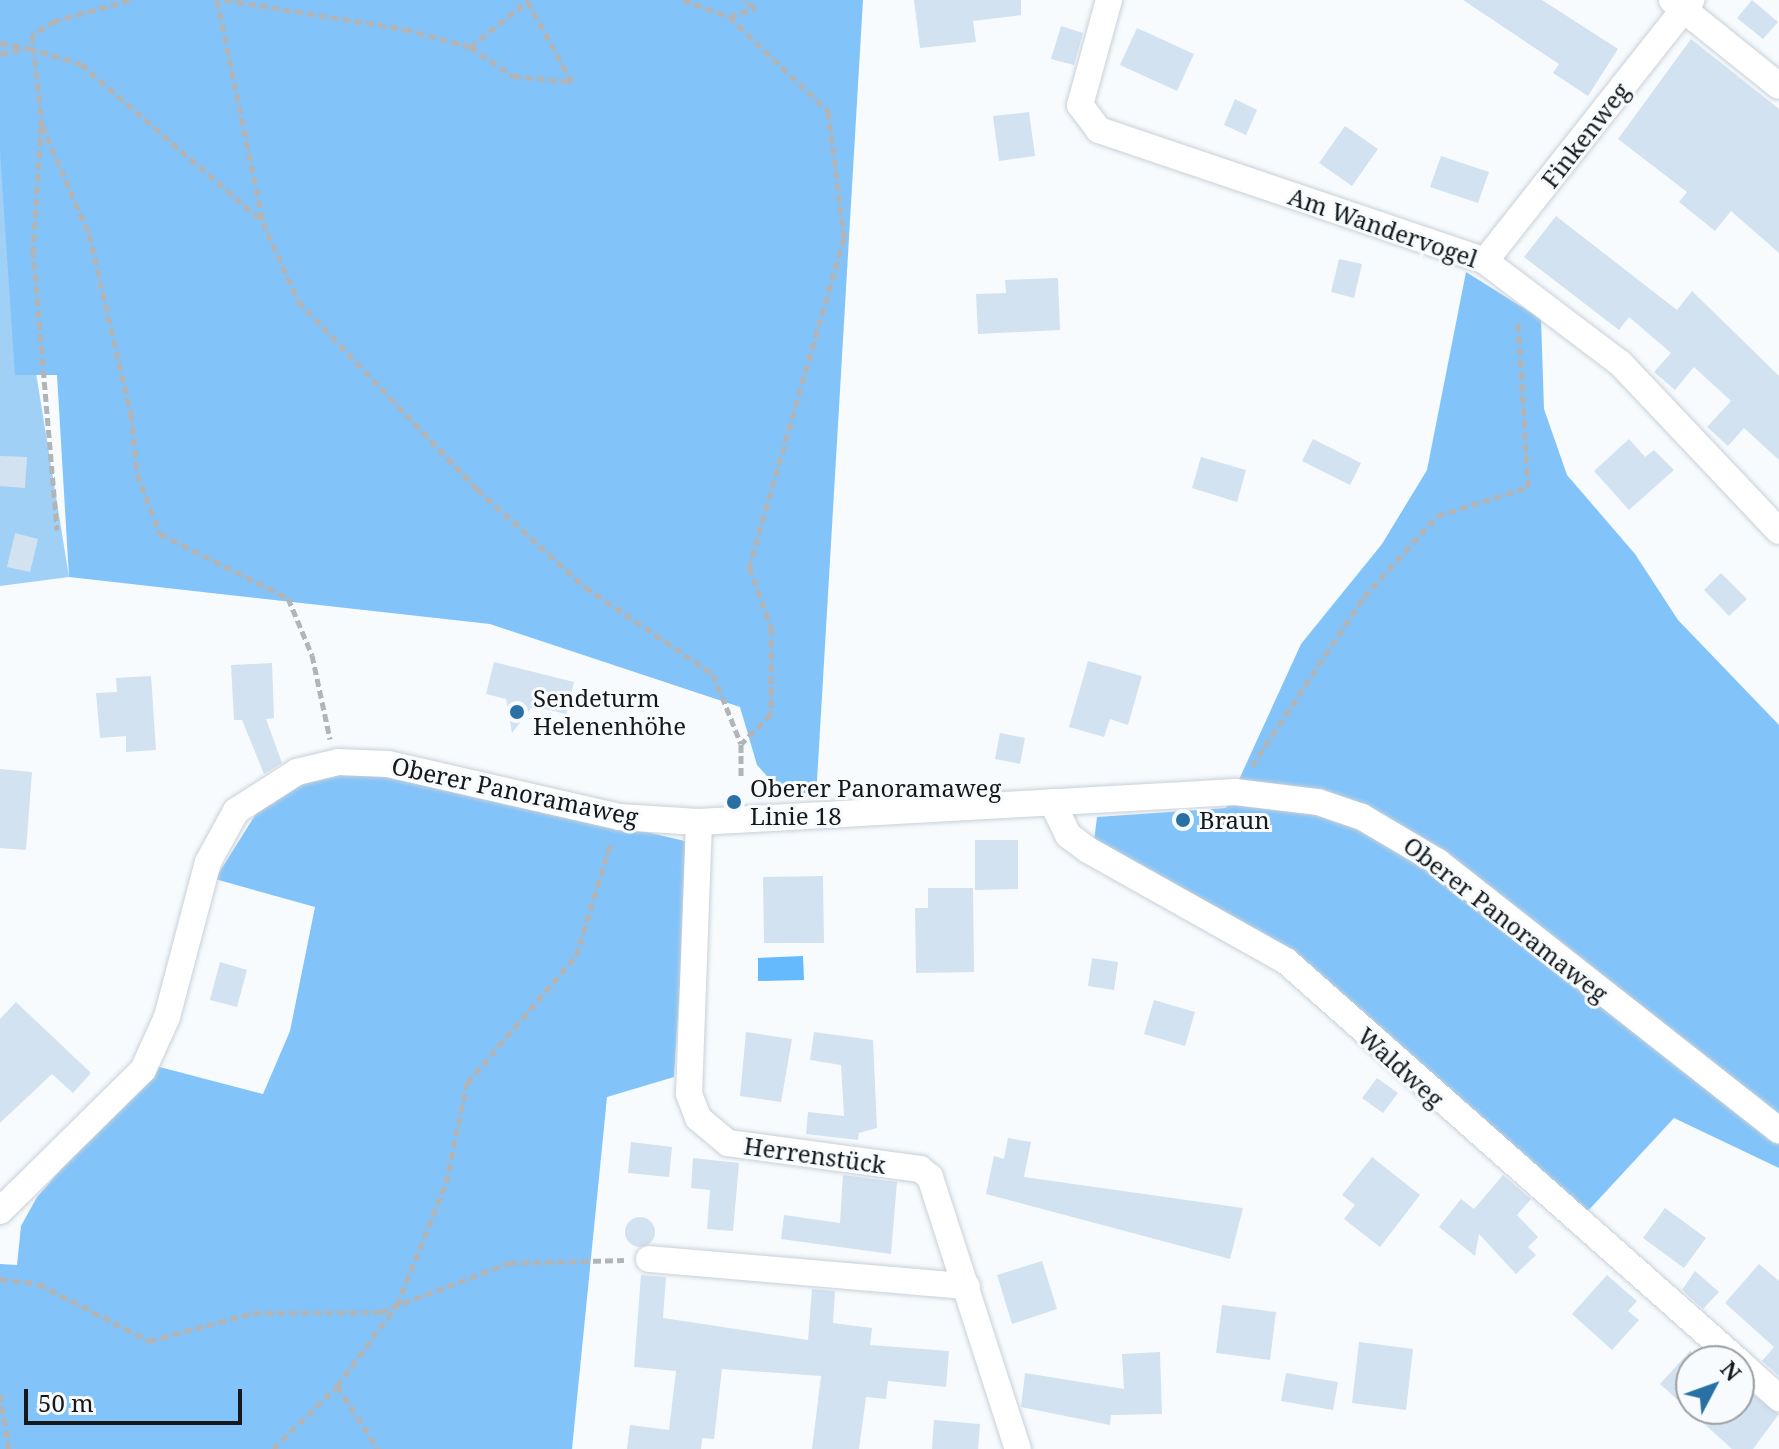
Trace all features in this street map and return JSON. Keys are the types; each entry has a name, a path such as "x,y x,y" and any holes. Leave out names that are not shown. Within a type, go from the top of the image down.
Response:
{"street":[{"name":"Am Wandervogel","path":"1109,0 1080,105 1099,130 1485,261 1620,363 1779,531"},
{"name":"Finkenweg","path":"1485,261 1682,3 1779,86"},
{"name":"Oberer Panoramaweg","path":"0,1211 143,1070 167,1017 208,862 225,829 248,801 297,772 338,762 388,764 619,817 699,822 1235,792 1318,802 1402,837 1779,1130"},
{"name":"Waldweg","path":"1052,802 1068,835 1088,850 1286,961 1719,1345"},
{"name":"Herrenstück","path":"699,822 689,1094 698,1118 728,1143 920,1169 936,1187 1018,1449"},
{"path":"649,1259 967,1286"},
{"name":"Waldweg","path":"1755,1377 1779,1398"}],"path":[{"path":"57,530 33,250 42,125 29,48 32,35 55,21 130,0"},
{"path":"217,0 263,222 298,301 477,489 585,587 713,674 741,744 741,777"},
{"path":"224,0 470,47 513,76 572,82 527,0 470,47"},
{"path":"683,0 729,17 828,111 844,238 749,567 771,627 771,714 741,744"},
{"path":"729,17 755,8 743,0"},
{"path":"0,43 29,48 81,64 263,222"},
{"path":"0,54 29,48"},
{"path":"42,125 89,234 131,414 137,474 160,534 288,598 312,655 327,722"},
{"path":"1235,792 1364,597 1437,516 1528,487 1516,283"},
{"path":"273,1449 337,1386 397,1305 446,1183 467,1083 576,956 619,817"},
{"path":"0,1279 39,1284 149,1341 253,1313 397,1305 509,1263 649,1259"},
{"path":"337,1386 378,1449"},
{"path":"0,1394 9,1449"}],"shaded area":[{"path":"0,0 863,0 816,798 782,793 757,765 740,707 490,624 69,577 57,375 15,375 0,152"},
{"path":"0,150 69,577 0,586"},
{"path":"1466,272 1541,319 1544,409 1567,475 1635,554 1678,620 1779,725 1779,1168 1674,1118 1586,1213 1271,939 1094,841 1097,817 1226,808 1301,644 1382,544 1427,470"},
{"path":"350,773 426,780 689,842 674,1077 607,1097 572,1449 0,1449 0,1264 17,1265 21,1226 37,1197 152,1065 263,1094 290,1031 315,907 215,879 259,809 308,781"},
{"path":"803,956 804,980 758,981 758,958"}],"building":[{"path":"914,0 1021,0 1021,15 973,21 976,42 920,48"},
{"path":"1463,0 1542,0 1618,49 1588,96 1553,73 1559,64"},
{"path":"1752,0 1778,22 1763,39 1737,18"},
{"path":"1061,26 1083,33 1074,65 1051,59"},
{"path":"1137,28 1194,54 1177,91 1120,65"},
{"path":"1691,39 1779,109 1779,253 1731,211 1715,231 1679,202 1687,192 1618,139"},
{"path":"1235,99 1257,110 1246,135 1224,125"},
{"path":"1029,112 1035,156 999,161 993,116"},
{"path":"1345,126 1378,149 1352,186 1319,163"},
{"path":"1441,156 1489,172 1478,203 1430,187"},
{"path":"1556,216 1677,310 1692,291 1779,376 1779,460 1744,428 1728,446 1707,427 1731,401 1694,367 1675,390 1654,372 1671,353 1629,317 1619,330 1524,257"},
{"path":"1339,259 1362,264 1354,298 1331,292"},
{"path":"1058,278 1060,330 978,334 976,294 1006,293 1005,280"},
{"path":"1313,439 1361,463 1350,485 1302,461"},
{"path":"1629,439 1645,457 1654,450 1674,470 1629,510 1594,471"},
{"path":"0,456 27,457 25,488 0,486"},
{"path":"1201,457 1246,470 1237,502 1192,488"},
{"path":"15,533 38,539 30,572 7,567"},
{"path":"1721,573 1747,599 1729,616 1704,590"},
{"path":"1088,661 1142,676 1128,725 1110,719 1104,737 1069,727"},
{"path":"494,662 574,682 566,714 533,706 512,733 506,699 486,694"},
{"path":"272,663 274,718 266,719 282,763 264,774 242,720 234,720 231,665"},
{"path":"151,676 156,750 126,752 126,736 100,738 96,693 117,692 116,678"},
{"path":"1000,733 1025,738 1020,764 995,759"},
{"path":"0,769 32,772 26,850 0,848"},
{"path":"975,840 1018,840 1018,889 975,890"},
{"path":"823,876 824,943 764,943 763,877"},
{"path":"928,888 973,888 974,972 916,973 915,908 928,908"},
{"path":"1092,958 1118,962 1114,990 1088,986"},
{"path":"220,962 247,970 237,1007 210,1000"},
{"path":"1154,1000 1195,1012 1185,1046 1144,1034"},
{"path":"16,1002 91,1073 73,1093 52,1074 0,1123 0,1019"},
{"path":"746,1032 792,1039 781,1102 740,1096"},
{"path":"814,1032 873,1040 877,1128 859,1133 858,1140 806,1134 808,1112 844,1116 841,1065 810,1060"},
{"path":"1377,1078 1398,1093 1383,1113 1362,1098"},
{"path":"1008,1138 1031,1142 1024,1177 1243,1208 1230,1259 986,1194 994,1156 1004,1159"},
{"path":"631,1142 672,1147 669,1177 628,1173"},
{"path":"1372,1157 1420,1195 1380,1247 1344,1219 1355,1205 1342,1195"},
{"path":"693,1158 739,1163 733,1231 707,1229 710,1190 691,1188"},
{"path":"843,1175 897,1182 891,1254 781,1239 784,1215 840,1223"},
{"path":"1503,1175 1531,1199 1517,1215 1538,1237 1528,1247 1536,1255 1516,1274 1479,1234 1475,1256 1439,1227 1461,1199 1474,1209"},
{"path":"1665,1208 1706,1238 1684,1268 1643,1238"},
{"path":"640,1217 651,1221 655,1232 651,1243 640,1247 629,1243 625,1232 629,1221"},
{"path":"1042,1261 1057,1309 1012,1324 997,1275"},
{"path":"1759,1264 1779,1281 1779,1376 1762,1361 1774,1347 1725,1303"},
{"path":"1695,1271 1719,1292 1703,1309 1682,1290"},
{"path":"641,1275 666,1277 663,1318 808,1340 812,1289 835,1291 833,1323 872,1328 870,1345 949,1351 946,1387 888,1381 886,1399 866,1397 859,1449 812,1449 821,1376 722,1369 714,1439 702,1438 701,1449 627,1449 630,1425 669,1430 676,1371 634,1367"},
{"path":"1607,1275 1637,1301 1628,1311 1639,1320 1612,1350 1572,1314"},
{"path":"1222,1305 1276,1312 1270,1360 1216,1353"},
{"path":"1359,1342 1413,1349 1406,1410 1352,1403"},
{"path":"1160,1352 1162,1414 1111,1415 1110,1425 1021,1407 1025,1373 1124,1389 1122,1354"},
{"path":"1675,1368 1675,1398 1660,1384"},
{"path":"1286,1373 1338,1382 1333,1410 1281,1401"},
{"path":"1755,1396 1779,1414 1753,1449 1732,1449 1705,1425 1755,1425"},
{"path":"934,1420 980,1424 978,1449 932,1449"}],"place":[{"name":"Sendeturm Helenenhöhe","path":"517,712"},
{"name":"Oberer Panoramaweg Linie 18","path":"734,802"},
{"name":"Braun","path":"1183,820"}]}
